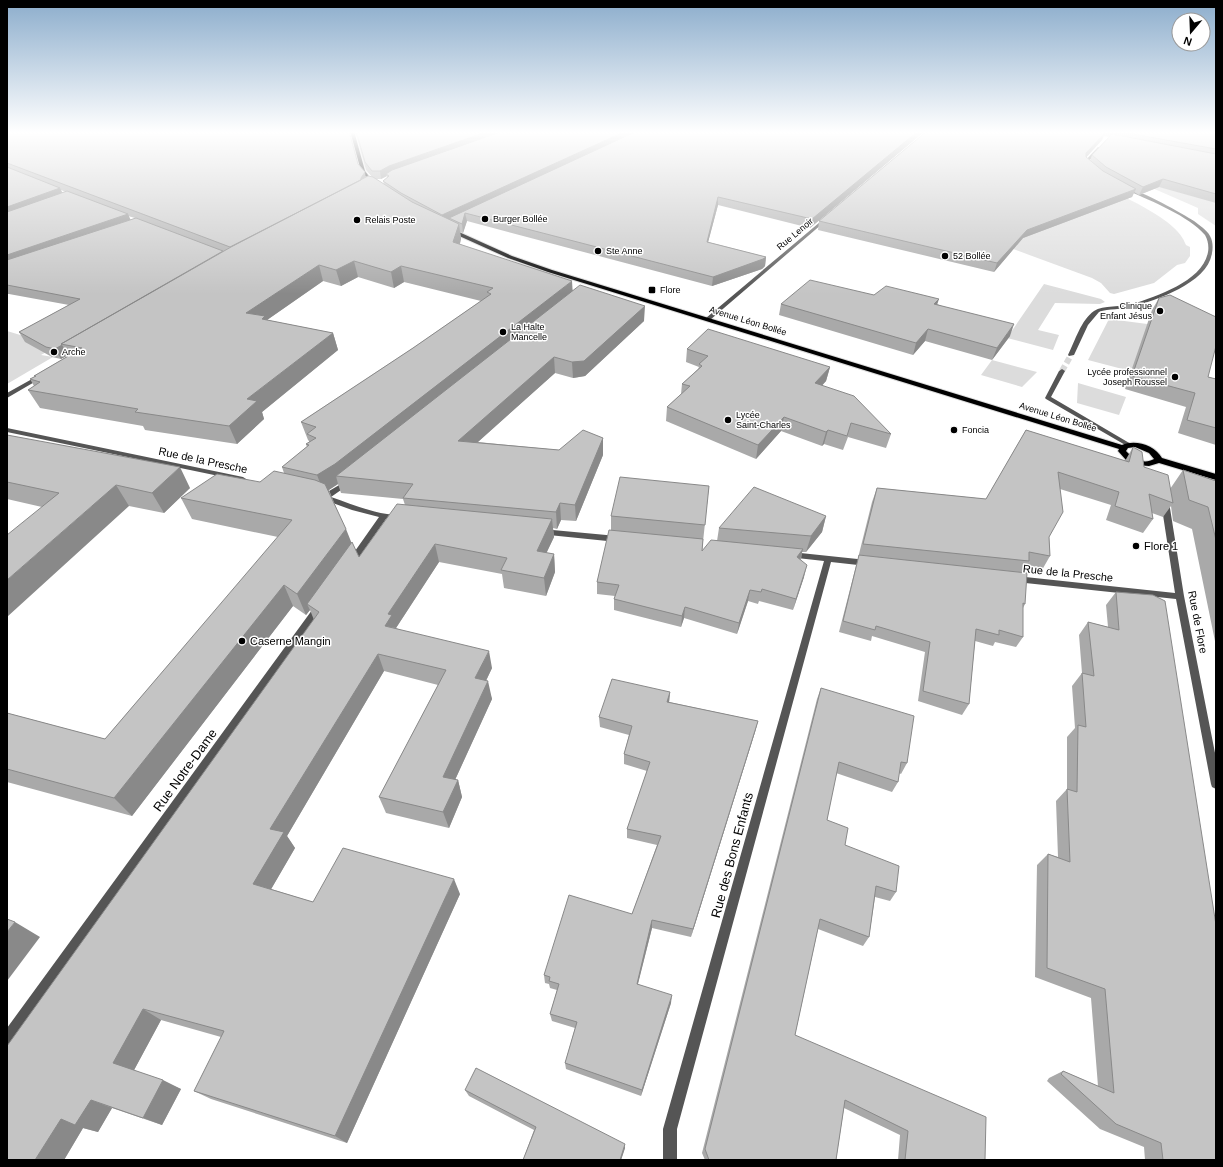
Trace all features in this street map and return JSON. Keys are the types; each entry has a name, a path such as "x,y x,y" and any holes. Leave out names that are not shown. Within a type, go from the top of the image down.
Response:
{"main road":[{"name":"Avenue Léon Bollée","path":"443,226 510,257 1126,447 1140,446 1151,450 1157,456 1158,460 1216,477"},
{"name":"Avenue Léon Bollée","path":"1126,447 1124,454 1131,460 1148,464"},
{"path":"1148,464 1158,460"}],"street":[{"path":"1070,355 1090,319 1097,311 1123,308 1179,288 1199,275 1212,263 1214,246 1209,237 1200,228 1156,201 1124,188"},
{"name":"Rue Lenoir","path":"708,319 834,212"},
{"path":"443,226 450,223"},
{"path":"586,292 595,284"},
{"path":"1062,371 1048,398 1126,447"},
{"path":"7,396 47,372"},
{"name":"Rue de la Presche","path":"7,430 248,481"},
{"path":"1148,464 1154,473"},
{"path":"350,481 322,496 355,508 384,516 407,518"},
{"name":"Rue de Flore","path":"1164,495 1180,596 1216,784"},
{"path":"345,571 384,516"},
{"path":"534,531 629,540"},
{"path":"780,554 875,564"},
{"name":"Rue des Bons Enfants","path":"670,1160 670,1129 828,559"},
{"name":"Rue de la Presche","path":"1008,578 1180,596"},
{"name":"Rue Notre-Dame","path":"7,1039 326,597"}],"shaded area":[{"path":"1076,185 1099,185 1142,206 1170,225 1180,235 1186,245 1190,247 1190,256 1185,263 1177,265 1154,283 1114,294 1110,293 1101,283 1092,278 994,242"},
{"path":"1141,185 1156,185 1196,197 1207,192 1183,185 1216,185 1216,226 1198,214 1198,208 1150,187"},
{"path":"1044,284 1101,299 1105,302 1100,304 1055,303 1038,330 1059,335 1053,350 1007,338"},
{"path":"1109,319 1155,325 1138,351 1136,363 1137,370 1131,368 1130,371 1088,360"},
{"path":"7,331 57,346 41,355 53,357 7,384"},
{"path":"992,360 1037,372 1022,387 981,375"},
{"path":"1078,383 1126,397 1119,415 1077,403"}],"building":[{"path":"7,185 54,185 60,188 7,207"},
{"path":"67,185 350,185 230,247"},
{"path":"350,185 386,185 412,202 459,224 453,242 572,281 335,464 317,475 282,467 309,445 306,444 316,438 307,434 316,427 301,422 413,348 491,294 487,292 493,288 401,266 391,272 354,261 336,270 319,265 246,313 265,316 262,319 333,333 247,399 257,401 229,426 135,412 138,409 28,390 40,382 30,379 82,348 61,344 231,247"},
{"path":"390,185 507,185 442,215"},
{"path":"519,185 852,185 812,219 718,197 707,242 766,257 713,277 465,213 462,224 449,218"},
{"path":"862,185 1130,185 1136,189 1027,230 997,263 819,221"},
{"path":"1186,185 1216,185 1216,194"},
{"path":"67,191 128,214 7,255 7,212"},
{"path":"136,218 223,251 61,344 62,345 55,349 46,347 19,332 80,299 7,285 7,260"},
{"path":"810,280 874,295 886,286 939,299 934,304 1014,324 997,348 928,329 916,343 781,304"},
{"path":"580,285 645,306 584,361 572,362 554,357 458,441 559,450 583,430 603,438 575,505 560,503 556,512 403,498 413,484 336,476"},
{"name":"Lycée professionnel Joseph Roussel","path":"1170,295 1216,317 1216,346 1208,377 1216,379 1216,428 1187,420 1195,393 1132,376 1159,298"},
{"path":"708,329 830,367 815,383 854,396 891,434 851,423 847,436 828,430 826,432 784,417 758,445 667,407 690,386 682,384 702,366 699,364 708,356 687,349"},
{"path":"1026,430 1129,462 1133,447 1142,452 1144,467 1168,475 1173,503 1149,494 1153,519 1115,506 1119,492 1058,472 1063,512 1049,537 1050,556 1029,552 1029,561 863,544 877,488 986,499"},
{"path":"7,435 180,467 152,493 116,485 7,580 7,535 59,493 7,482"},
{"path":"1183,470 1216,481 1216,540 1208,507 1189,500"},
{"path":"274,471 315,480 325,484 346,529 297,594 284,585 114,798 7,769 7,713 105,739 292,520 181,498 217,474 260,482"},
{"path":"620,477 709,486 705,525 611,516"},
{"path":"754,487 826,516 811,536 719,528"},
{"path":"397,504 552,519 537,551 554,554 544,578 501,570 507,558 435,544 388,614 392,615 385,626 489,651 475,678 488,681 443,777 458,780 443,812 379,797 446,670 378,654 270,829 284,832 253,884 313,902 343,848 454,879 335,1136 194,1091 224,1031 143,1009 113,1063 163,1080 143,1118 91,1100 75,1125 61,1119 35,1160 7,1160 7,1046 319,612 307,604 352,542 359,557"},
{"path":"609,530 703,539 702,551 711,540 803,549 797,557 807,565 796,599 762,589 761,592 750,590 739,623 685,607 682,616 614,599 619,585 597,582"},
{"path":"859,555 1027,573 1025,604 1023,603 1023,637 999,630 999,635 976,629 969,704 923,691 930,642 876,626 875,630 843,621"},
{"path":"1116,592 1153,595 1165,601 1216,925 1216,1160 1163,1160 1161,1143 1116,1124 1061,1074 1063,1071 1114,1093 1105,989 1047,968 1048,854 1070,862 1067,789 1077,792 1078,725 1086,727 1082,673 1094,676 1088,622 1119,630"},
{"path":"612,679 670,692 667,702 758,721 693,929 652,920 637,984 672,995 642,1090 565,1063 577,1022 550,1014 559,984 549,981 550,977 544,975 569,895 632,914 661,836 627,829 650,762 624,754 632,726 599,717"},
{"path":"821,688 914,716 907,763 901,762 898,782 839,762 827,820 848,828 845,845 899,866 896,892 876,886 869,937 820,919 795,1035 986,1117 985,1160 905,1160 908,1131 845,1100 836,1160 709,1160 705,1149"},
{"path":"7,919 15,922 7,932"},
{"path":"476,1068 625,1144 620,1160 523,1160 536,1127 465,1090"}],"tunnel":[{"path":"1062,371 1071,355"}],"place":[{"name":"Burger Bollée","path":"485,219"},
{"name":"Relais Poste","path":"357,220"},
{"name":"Ste Anne","path":"598,251"},
{"name":"52 Bollée","path":"945,256"},
{"name":"Flore","path":"652,290"},
{"name":"Clinique Enfant Jésus","path":"1160,311"},
{"name":"La Halte Mancelle","path":"503,332"},
{"name":"Arche","path":"54,352"},
{"name":"Lycée professionnel Joseph Roussel","path":"1175,377"},
{"name":"Lycée Saint-Charles","path":"728,420"},
{"name":"Foncia","path":"954,430"},
{"name":"Flore 1","path":"1136,546"},
{"name":"Caserne Mangin","path":"242,641"}]}
